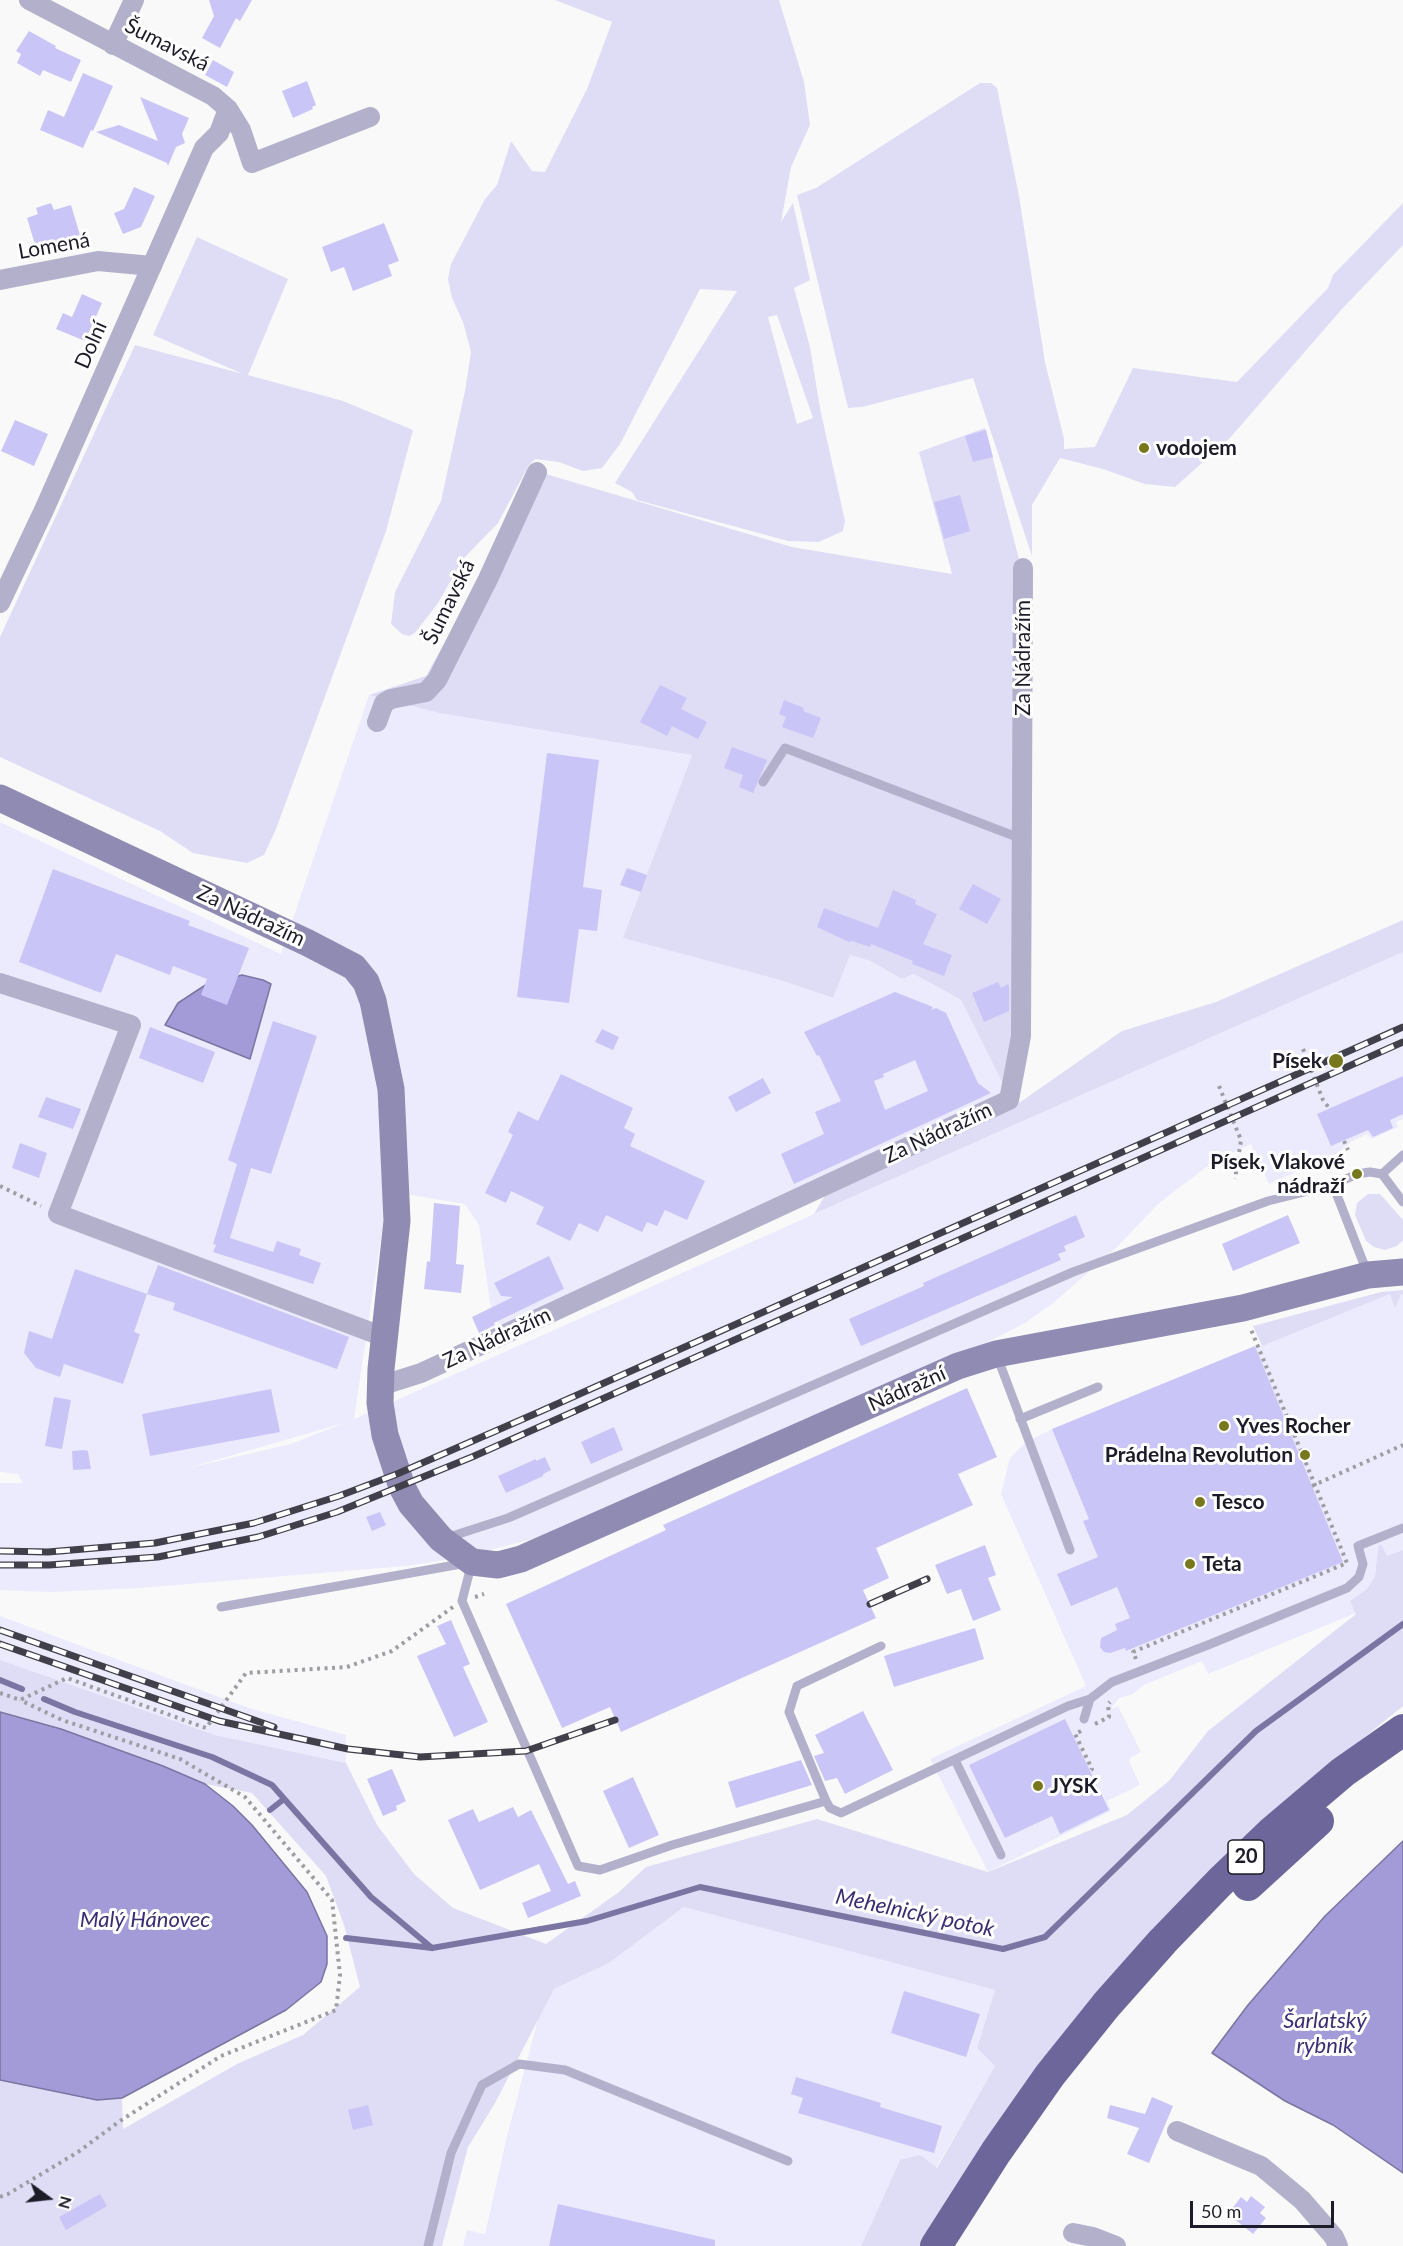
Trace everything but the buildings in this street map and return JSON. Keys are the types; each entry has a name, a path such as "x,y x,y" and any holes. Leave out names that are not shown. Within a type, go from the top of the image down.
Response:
{"highway":[{"name":"20","path":"936,2246 996,2151 1050,2075 1107,2004 1163,1941 1271,1833 1343,1772 1403,1730"},
{"name":"20","path":"960,2246 1014,2162 1066,2088 1170,1965 1297,1839 1359,1786 1403,1755"}],"main road":[{"name":"Za Nádražím","path":"0,798 308,943 354,967 366,982 373,1001 391,1089 397,1221 380,1386 385,1435 402,1487 422,1519 441,1539"},
{"name":"Nádražní","path":"472,1562 498,1565 521,1559 958,1366 996,1354 1243,1308 1368,1275 1403,1272"},
{"path":"441,1539 472,1562"}],"street":[{"name":"Šumavská","path":"28,0 213,96 228,110 241,130 252,163 370,117"},
{"path":"113,45 134,0"},
{"name":"Dolní","path":"2,593 49,500 204,148 219,134 228,110"},
{"name":"Lomená","path":"0,280 98,261 152,266"},
{"name":"Šumavská","path":"377,722 384,704 392,699 426,692 437,680 488,579 537,472"},
{"name":"Za Nádražím","path":"380,1386 421,1373 1009,1100 1021,1036 1023,567"},
{"path":"0,983 131,1025 58,1214 384,1336"},
{"path":"1177,2131 1261,2166 1302,2200 1334,2237 1338,2246"},
{"path":"1072,2233 1093,2237 1116,2246"}],"lane":[{"path":"763,782 785,748 1022,839"},
{"path":"1383,1174 1403,1155"},
{"path":"441,1539 508,1518 1074,1272 1268,1201 1333,1185 1357,1174 1370,1172 1383,1174 1403,1202"},
{"path":"1333,1185 1368,1275"},
{"path":"996,1354 1070,1550"},
{"path":"1020,1419 1098,1387"},
{"path":"881,1646 797,1686 789,1712 826,1802 830,1808 841,1813 1068,1706 1090,1699 1112,1682 1347,1588 1359,1577 1363,1564 1358,1546 1403,1528"},
{"path":"222,1607 472,1562 462,1600 578,1866 600,1870 672,1845 826,1802"},
{"path":"1084,1719 1090,1699"},
{"path":"955,1760 1000,1855"},
{"path":"428,2246 451,2153 482,2085 519,2064 565,2070 788,2161"}],"path":[{"path":"1303,1049 1323,1100 1329,1108"},
{"path":"1219,1086 1241,1140 1235,1179"},
{"path":"1344,1141 1348,1150"},
{"path":"0,1186 58,1214"},
{"path":"1249,1324 1313,1486 1403,1445"},
{"path":"20,1700 68,1678 206,1728 246,1674 347,1667 392,1651 462,1600 484,1594"},
{"path":"0,1692 62,1720 180,1759 245,1797 332,1900 340,1975 336,2010 221,2056 120,2121 78,2152 0,2197"}],"shaded area":[{"path":"555,0 779,0 804,82 810,125 791,167 781,222 793,203 810,280 794,288 810,347 820,408 845,521 843,531 819,542 788,541 637,500 632,492 615,483 737,291 700,289 620,444 602,468 583,471 559,462 535,459 529,465 498,523 463,559 438,603 415,633 409,636 402,634 391,624 395,592 441,501 465,391 471,352 463,322 452,298 448,279 451,264 485,199 497,185 511,141 532,171 545,172 587,89 612,22","holes":["777,315 813,418 797,424 768,317"]},
{"path":"980,83 991,83 997,88 1019,196 1045,362 1064,439 1064,449 1095,447 1133,368 1237,382 1328,288 1333,275 1403,203 1403,245 1342,309 1229,439 1175,487 1145,484 1103,469 1060,458 1032,505 1032,556 973,378 862,407 848,408 797,195 816,188"},
{"path":"197,237 288,279 248,375 343,401 413,430 386,531 276,829 264,855 247,863 193,853 160,831 0,757 0,637 135,345 243,374 153,335"},
{"path":"985,428 1026,586 1022,987 1005,1088 961,1000 914,974 902,979 870,961 850,955 833,998 780,980 623,938 692,755 439,713 369,695 426,676 539,472 792,547 952,574 919,452"},
{"path":"369,695 439,713 692,755 624,938 780,980 832,998 850,955 870,961 902,979 914,974 961,1000 1005,1088 992,1103 501,1329 490,1303 479,1225 465,1204 388,1191 354,1419 1403,952 1403,1119 1396,1122 1398,1127 1372,1139 1367,1134 1351,1142 1335,1155 1269,1184 1251,1144 1214,1161 1158,1204 1116,1248 1052,1304 1025,1323 988,1342 556,1533 459,1558 406,1566 140,1588 50,1592 0,1590 0,1483 23,1483 18,1474 0,1472 0,822 281,954","holes":["344,1423 291,1444 188,1468"]},
{"path":"1403,920 1403,952 814,1214 826,1194 1009,1110 1122,1031 1216,1002"},
{"path":"1368,1194 1380,1194 1403,1220 1403,1240 1397,1246 1385,1250 1374,1247 1366,1241 1355,1215 1357,1203"},
{"path":"1403,1290 1403,1295 1401,1294 1395,1308 1390,1294 1262,1346 1253,1326 1381,1292"},
{"path":"1395,1292 1403,1295 1403,1550 1387,1557 1378,1547 1375,1576 1367,1589 1359,1596 1356,1613 1208,1674 1202,1661 1144,1685 1133,1694 1119,1698 1111,1709 1118,1706 1141,1752 1129,1761 1140,1785 1107,1801 1111,1811 988,1872 930,1759 1086,1686 1001,1494 1010,1458 1026,1442 1052,1429"},
{"path":"1381,1544 1387,1556 1403,1550 1403,1706 1329,1766 1163,1919 924,2246 861,2246 900,2160 920,2155 937,2168 995,2066 977,2048 995,1990 684,1907 609,1963 554,1989 494,2105 468,2147 442,2246 0,2246 0,2080 97,2100 122,2098 123,2129 237,2064 303,2035 360,1987 344,1925 326,1876 252,1793 205,1784 163,1766 61,1729 0,1712 0,1660 215,1735 346,1763 377,1825 414,1874 453,1908 546,1944 619,1892 646,1867 817,1819 988,1872 1127,1815 1169,1781 1208,1731 1356,1614 1350,1601 1367,1589 1375,1576 1378,1547"},
{"path":"0,1616 249,1708 346,1735 346,1763 215,1735 0,1660"},
{"path":"684,1907 995,1990 977,2048 995,2066 936,2168 900,2160 861,2246 463,2246 467,2230 485,2234 507,2136 538,2019 554,1989 609,1963"}],"water":[{"path":"242,975 271,984 250,1059 165,1025 178,1003 207,984"},
{"name":"Malý Hánovec","path":"0,1712 61,1729 163,1766 205,1784 233,1806 252,1825 307,1892 327,1936 327,1964 321,1982 286,2010 122,2098 97,2100 0,2080"},
{"name":"Šarlatský rybník","path":"1403,1841 1403,2173 1333,2125 1285,2101 1212,2053 1248,2005 1325,1916"}],"waterway":[{"name":"Mehelnický potok","path":"346,1938 432,1948 587,1921 700,1887 1003,1949 1045,1937 1256,1731 1403,1624"},
{"path":"0,1680 22,1689"},
{"path":"44,1699 75,1712 212,1757 272,1785 371,1897 432,1948"},
{"path":"270,1810 284,1799"}],"railway":[{"path":"0,1551 48,1552 155,1543 254,1523 339,1496 397,1474 539,1412 1403,1027"},
{"path":"0,1565 49,1565 158,1557 258,1537 337,1512 472,1457 1403,1042"},
{"path":"870,1604 927,1579"},
{"path":"0,1630 274,1727"},
{"path":"0,1644 219,1721 348,1749 420,1757 526,1751 615,1720"}],"place":[{"name":"vodojem","path":"1144,448"},
{"name":"Písek","path":"1336,1061"},
{"name":"Písek, Vlakové nádraží","path":"1357,1174"},
{"name":"Yves Rocher","path":"1224,1426"},
{"name":"Prádelna Revolution","path":"1305,1455"},
{"name":"Tesco","path":"1200,1502"},
{"name":"Teta","path":"1190,1564"},
{"name":"JYSK","path":"1038,1786"}]}
